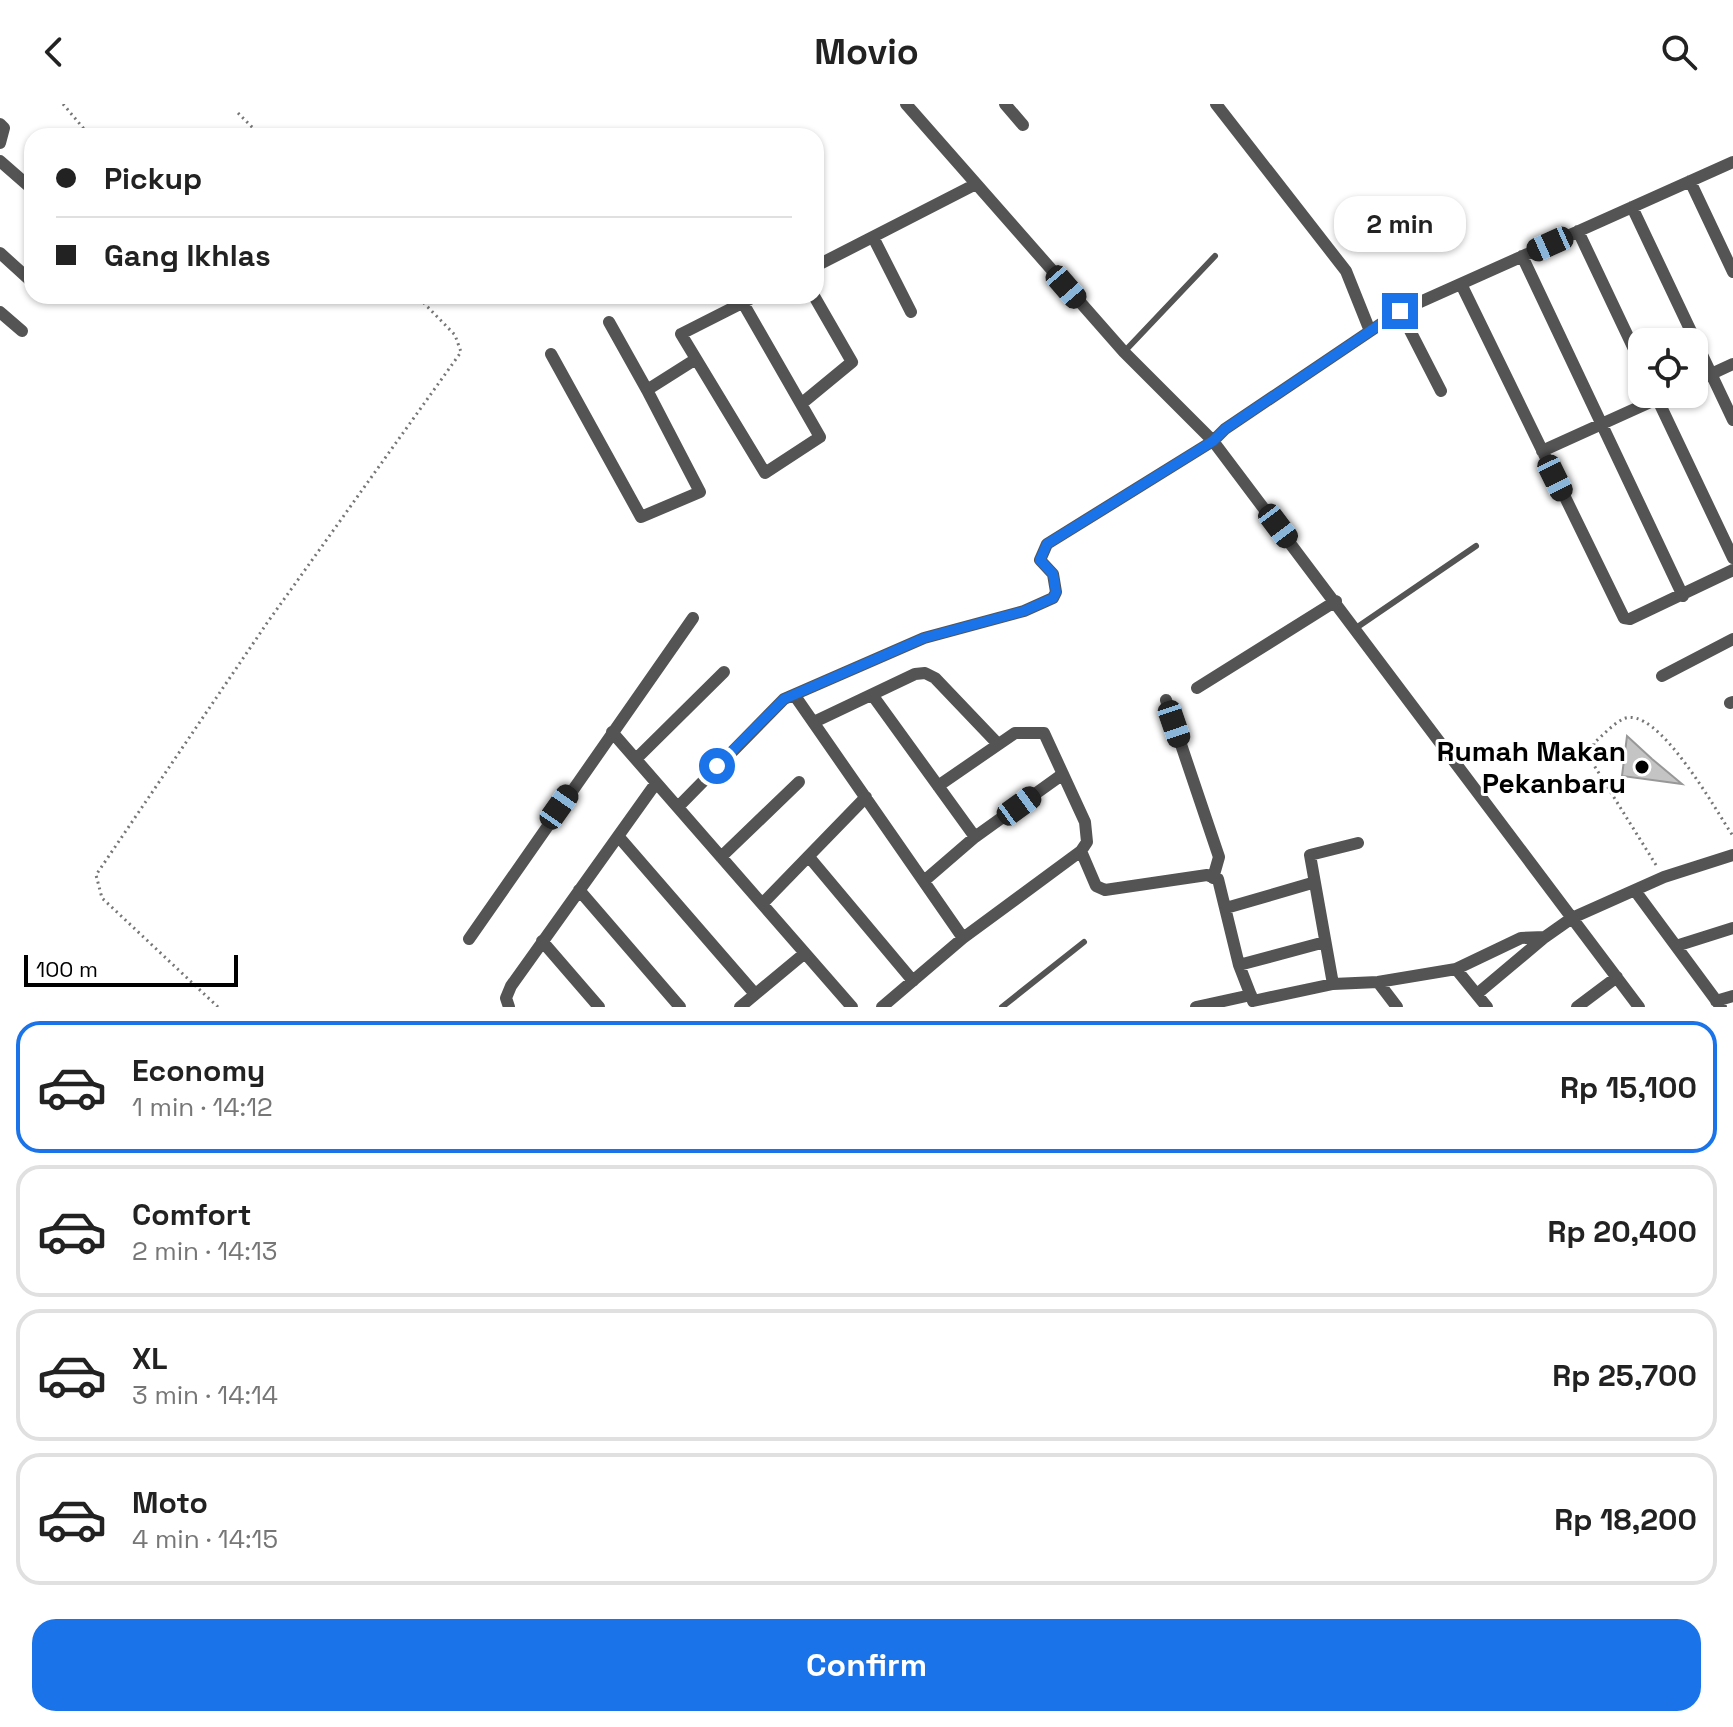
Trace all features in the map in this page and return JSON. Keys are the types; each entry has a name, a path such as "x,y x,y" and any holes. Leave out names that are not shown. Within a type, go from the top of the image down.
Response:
{"street":[{"path":"906,104 1124,352 1213,441 1639,1007"},
{"path":"1005,104 1023,125"},
{"path":"1216,104 1346,271 1370,331"},
{"path":"0,124 4,128 0,143"},
{"path":"0,161 24,182"},
{"path":"678,807 769,712 795,696 924,638 1024,611 1053,598 1056,592 1053,574 1040,560 1047,544 1213,441 1225,429 1400,311 1733,162"},
{"path":"1690,181 1733,272"},
{"path":"824,262 976,184"},
{"path":"1632,207 1733,420"},
{"path":"1578,231 1628,336"},
{"path":"874,239 911,312"},
{"path":"0,253 24,275"},
{"path":"1522,256 1683,596"},
{"path":"1461,284 1624,618 1630,619 1683,596 1733,570"},
{"path":"741,304 681,334 765,473 820,437 744,304"},
{"path":"801,404 852,362 819,304"},
{"path":"1400,311 1441,391"},
{"path":"0,312 22,331"},
{"path":"551,354 641,517 700,492 609,322"},
{"path":"647,390 696,359"},
{"path":"1708,376 1733,364"},
{"path":"1542,451 1635,408"},
{"path":"1665,408 1733,558"},
{"path":"1197,688 1336,601"},
{"path":"469,939 693,618"},
{"path":"1662,676 1733,639"},
{"path":"636,759 724,672"},
{"path":"814,722 925,673 935,678 997,743"},
{"path":"795,696 963,938"},
{"path":"873,696 975,837"},
{"path":"1166,700 1219,857 1213,878"},
{"path":"612,732 851,1007"},
{"path":"882,1007 963,938 1081,851 1087,842 1085,822 1044,733 1015,733 938,786"},
{"path":"924,881 975,837 1063,774"},
{"path":"721,857 799,782"},
{"path":"509,1007 506,998 511,986 656,783"},
{"path":"762,904 866,797"},
{"path":"618,836 755,994"},
{"path":"1333,984 1312,883 1310,855 1358,843"},
{"path":"1081,851 1096,886 1105,890 1207,875 1218,879 1239,965 1253,1001"},
{"path":"1477,994 1572,918 1664,877 1733,855"},
{"path":"809,857 913,981"},
{"path":"1226,908 1312,883"},
{"path":"579,890 680,1007"},
{"path":"1636,892 1719,1004 1733,996"},
{"path":"1676,946 1733,928"},
{"path":"1196,1007 1253,1001 1333,984 1378,982 1456,969 1521,938 1545,937"},
{"path":"542,941 599,1007"},
{"path":"1239,965 1325,942"},
{"path":"740,1007 805,953"},
{"path":"1456,969 1487,1007"},
{"path":"1577,1007 1617,977"},
{"path":"1378,982 1397,1007"}],"lane":[{"path":"1124,352 1215,256"},
{"path":"1356,628 1476,546"},
{"path":"1002,1007 1084,942"}],"path":[{"path":"63,104 83,128"},
{"path":"238,113 253,128"},
{"path":"218,1007 102,898 96,875 258,636 461,352 455,335 425,304"},
{"path":"1664,877 1592,762 1594,743 1624,718 1640,718 1660,730 1733,836"}],"building":[{"name":"Rumah Makan Pekanbaru","path":"1627,736 1652,759 1682,784 1622,776"}],"place":[{"name":"Rumah Makan Pekanbaru","path":"1642,767"}],"route":[{"path":"717,766 784,699 924,638 1024,611 1053,598 1056,592 1053,574 1040,560 1047,544 1213,441 1225,429 1400,311"}]}
